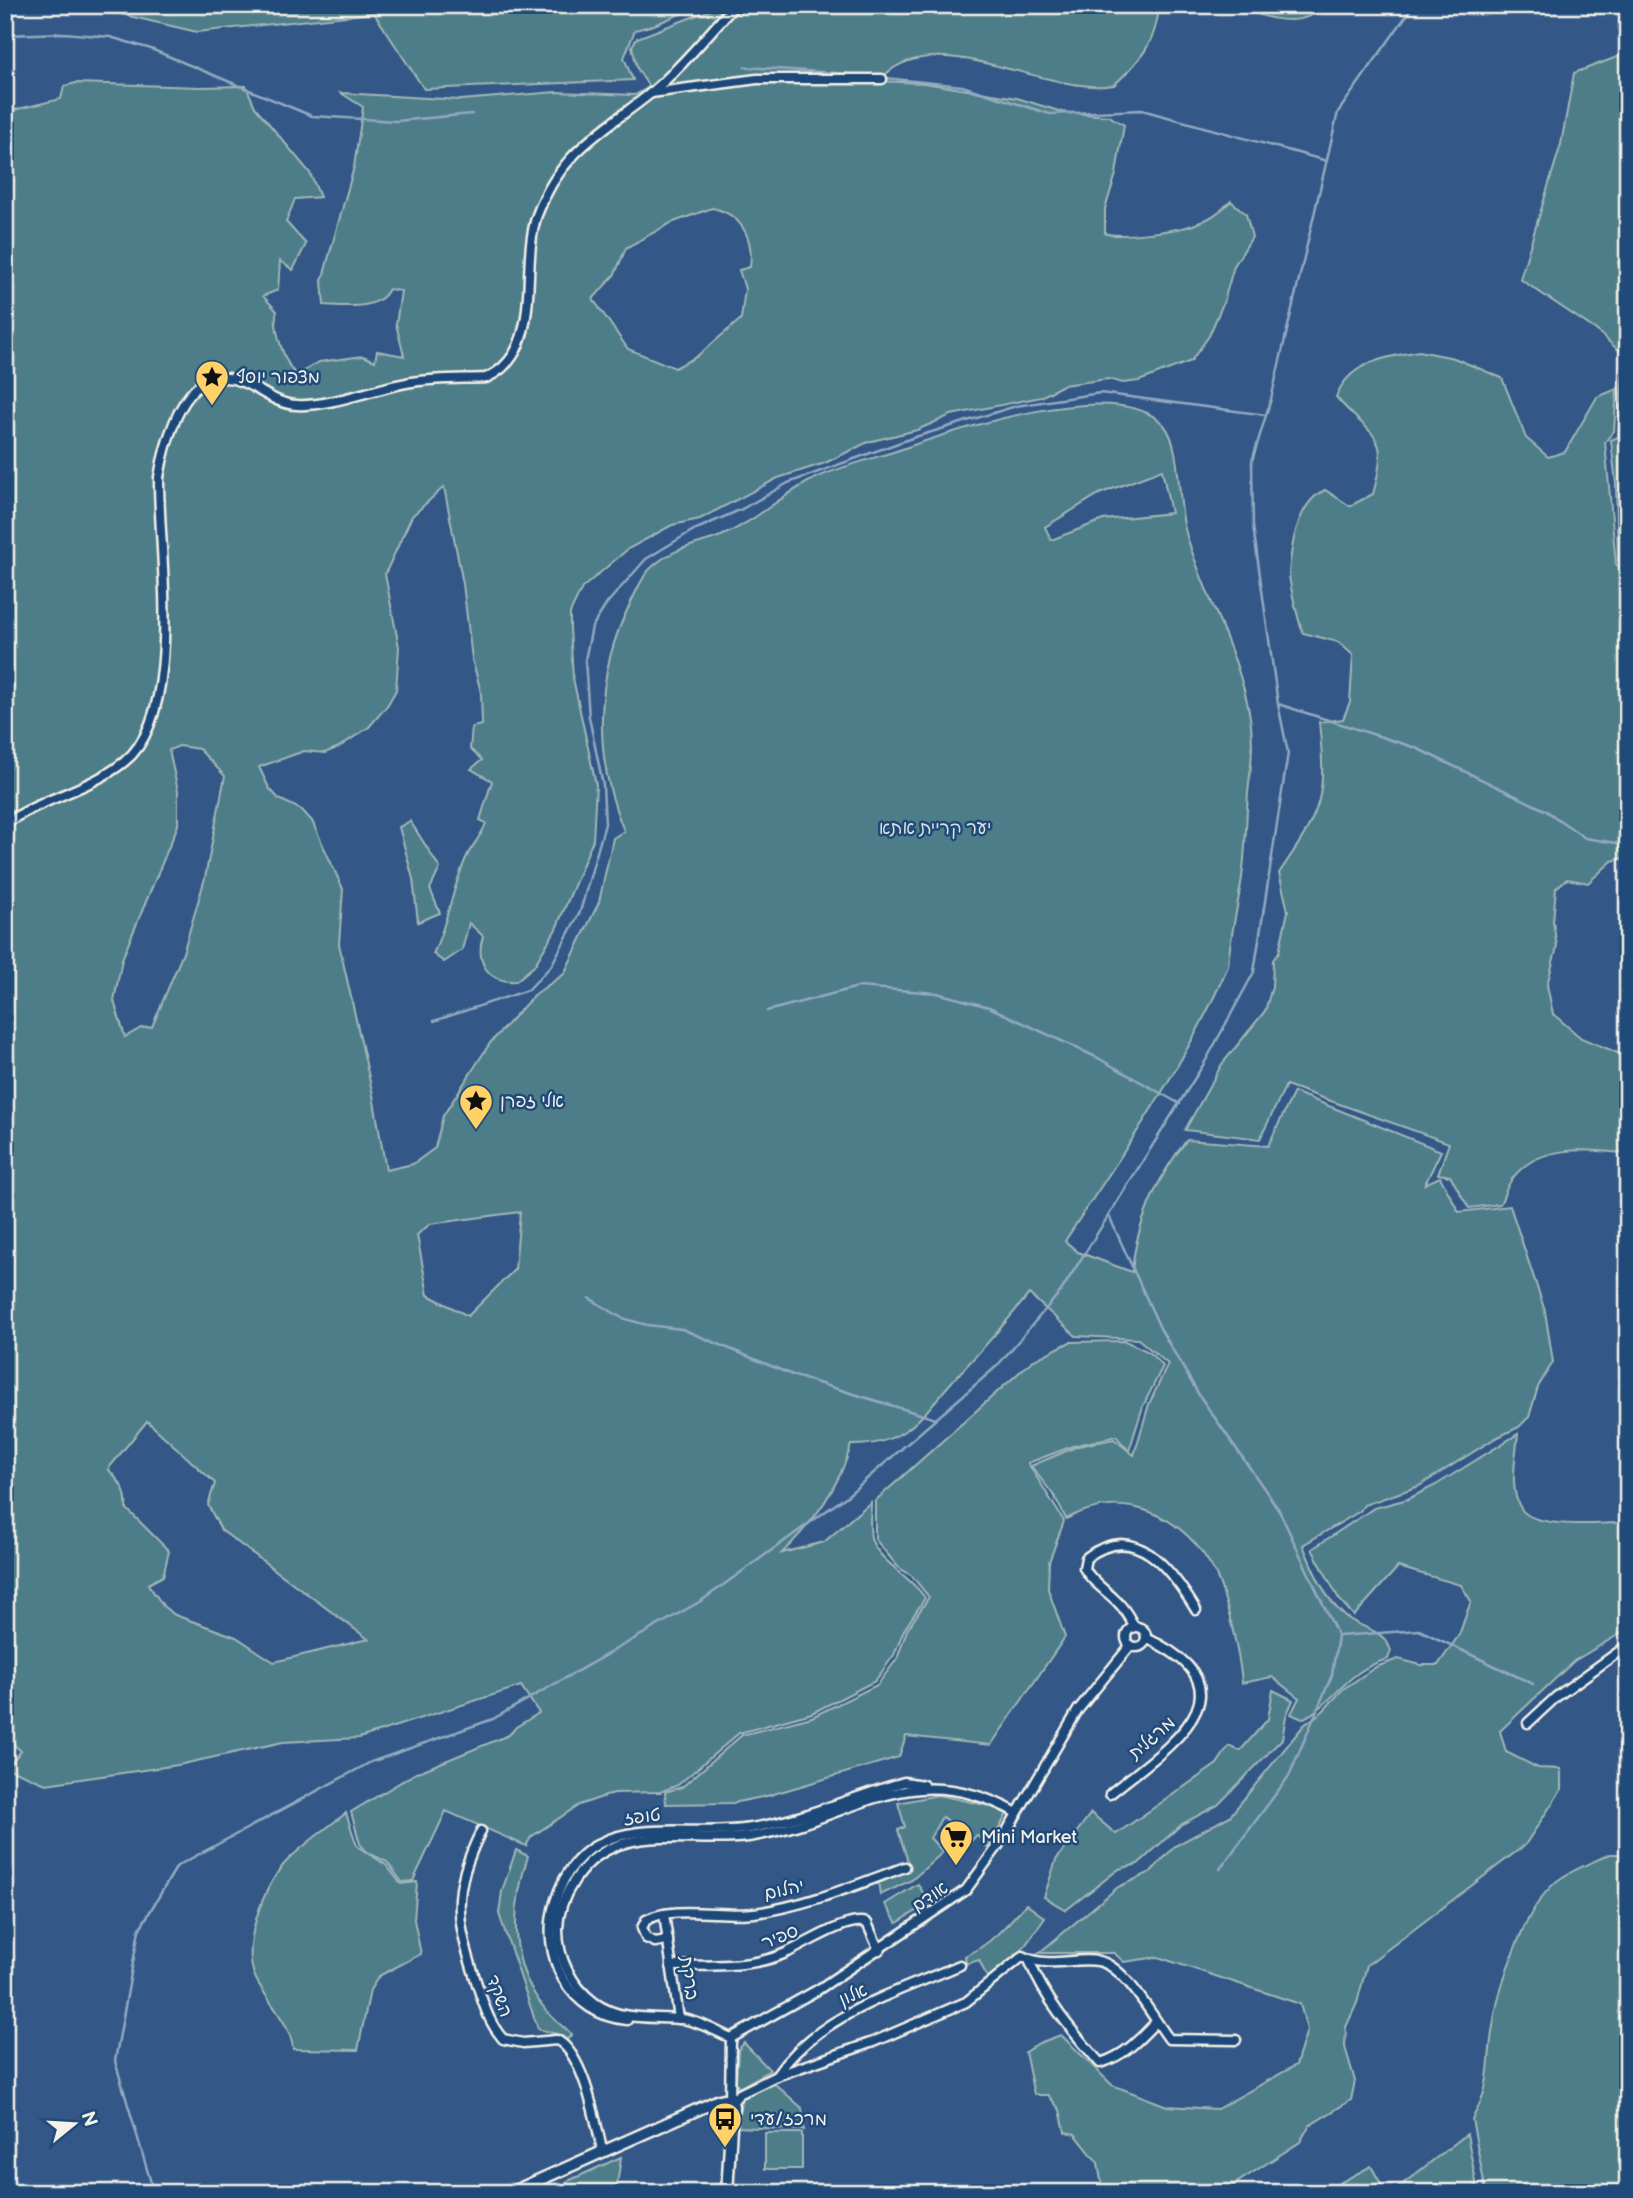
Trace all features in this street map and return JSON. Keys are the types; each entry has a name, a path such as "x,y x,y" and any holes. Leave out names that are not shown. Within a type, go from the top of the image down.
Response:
{"street":[{"path":"5,824 23,811 92,781 124,762 139,747 151,724 164,661 159,477 165,447 189,394 205,381 219,377 237,379 295,406 414,381 486,378 496,374 518,350 526,315 531,235 556,175 588,139 651,93 736,5"},
{"path":"651,93 757,79 882,79"},
{"path":"1134,1627 1126,1636 1130,1646 1140,1646 1146,1638 1143,1630 1134,1627 1114,1595 1093,1580 1084,1568 1086,1558 1100,1548 1121,1544 1145,1551 1167,1568 1196,1610"},
{"name":"מרגלית","path":"1110,1794 1178,1738 1199,1710 1199,1690 1189,1668 1172,1652 1146,1638"},
{"path":"1528,1723 1556,1697 1628,1645"},
{"name":"אודם","path":"731,2038 793,2004 967,1891 983,1870 1078,1710 1130,1646"},
{"name":"טופז","path":"731,2038 678,2019 641,2019 614,2012 593,2001 570,1975 561,1953 558,1920 564,1897 578,1874 594,1858 614,1846 638,1838 756,1836 906,1789 931,1787 988,1799 1017,1813"},
{"name":"השקד","path":"481,1831 464,1870 458,1912 461,1933 489,2020 503,2039 523,2043 557,2040 569,2050 586,2089 602,2150"},
{"name":"יהלום","path":"664,1914 730,1915 776,1909 905,1867"},
{"path":"664,1914 668,1940 650,1941 642,1928 646,1920 664,1914"},
{"name":"ספיר","path":"671,1966 762,1962 860,1921 867,1923 879,1950"},
{"name":"ברקת","path":"668,1940 678,2019"},
{"path":"510,2193 602,2150 700,2111 725,2106 739,2094 776,2076 935,2017 984,1990 1023,1956 1029,1960 1100,1961 1125,1978 1169,2039 1236,2040"},
{"path":"1029,1960 1040,1987 1071,2031 1100,2063 1115,2058 1133,2045 1156,2022"},
{"name":"אלון","path":"776,2076 798,2046 827,2025 960,1965"},
{"path":"727,2193 730,2129 725,2106 731,2038"}],"green space":[{"path":"82,5 701,5 635,30 624,58 633,80 424,89 374,13 197,32"},
{"name":"יער קריית אתא","path":"727,5 1159,5 1155,30 1146,50 1114,85 1087,86 958,58 928,57 901,64 879,81 924,83 1017,98 1062,112 1109,116 1124,125 1116,174 1105,209 1105,233 1134,234 1186,227 1208,219 1231,201 1246,214 1252,237 1234,266 1224,301 1209,336 1191,361 1139,381 1123,383 1108,379 1063,385 1041,397 951,415 917,430 868,442 825,463 778,478 700,519 672,525 628,549 582,588 570,613 570,628 573,678 596,785 593,840 556,929 534,966 516,981 498,978 486,969 481,954 483,936 469,923 462,950 444,962 433,954 462,868 486,823 480,820 492,781 471,769 482,760 470,749 472,727 482,725 481,692 472,659 463,584 444,487 412,516 385,574 399,647 396,690 387,706 369,727 339,747 325,753 304,751 259,767 269,788 279,799 302,810 312,821 343,889 339,944 373,1095 386,1170 413,1164 435,1148 443,1116 490,1043 534,995 564,974 599,902 613,838 624,831 607,774 602,716 604,687 619,629 648,570 677,551 733,530 792,492 837,469 997,420 1036,411 1111,405 1142,411 1164,425 1170,434 1186,533 1238,669 1250,717 1252,755 1243,866 1228,966 1173,1073 1065,1241 1078,1252 1132,1272 1138,1237 1150,1202 1167,1169 1187,1140 1268,1146 1294,1092 1441,1151 1425,1184 1440,1177 1459,1212 1510,1206 1545,1311 1553,1362 1538,1387 1529,1417 1519,1427 1494,1439 1419,1486 1364,1505 1360,1511 1303,1545 1331,1601 1352,1621 1383,1638 1391,1651 1388,1659 1361,1671 1323,1705 1302,1719 1291,1714 1299,1698 1272,1677 1242,1683 1224,1596 1203,1553 1188,1536 1171,1522 1131,1507 1110,1506 1088,1510 1066,1519 1055,1497 1031,1466 1078,1446 1114,1439 1134,1455 1149,1404 1168,1364 1138,1339 1076,1336 1029,1294 914,1424 888,1440 851,1445 840,1476 824,1503 805,1529 782,1553 824,1542 871,1502 872,1541 883,1557 913,1583 925,1598 904,1630 894,1655 875,1681 812,1713 739,1733 678,1785 660,1792 614,1793 579,1805 531,1837 526,1846 446,1811 413,1881 402,1882 387,1862 367,1852 360,1844 351,1812 416,1773 509,1735 516,1727 539,1713 521,1686 359,1738 283,1742 178,1765 46,1784 7,1768 21,1751 10,1741 5,1744 5,112 61,99 64,86 76,83 246,86 255,107 310,173 320,197 295,199 286,222 306,244 293,270 280,261 278,290 263,296 277,311 276,326 281,345 288,363 297,375 319,362 363,356 375,361 377,351 404,356 396,324 401,291 389,289 377,301 360,306 324,305 322,281 354,167 363,107 341,93 461,100 556,92 635,95 649,87 637,68 632,46 637,38 716,8 720,12","holes":["712,208 722,211 744,229 751,257 750,267 739,270 745,289 741,319 696,357 675,368 628,349 593,299 615,274 626,248 671,223","1162,470 1171,513 1103,520 1051,540 1045,527 1099,494","179,746 199,749 225,776 205,878 183,953 152,1027 141,1028 125,1037 114,1001 122,959 178,825 178,791 169,750","520,1212 515,1269 468,1316 428,1295 417,1235 430,1224","147,1421 215,1483 208,1505 221,1530 368,1639 274,1662 236,1637 175,1615 164,1607 148,1584 163,1576 169,1551 126,1508 124,1491 108,1469"]},
{"path":"1237,5 1323,5 1305,18 1282,20 1257,14"},
{"path":"1628,53 1628,239 1618,263 1628,279 1628,568 1618,561 1616,484 1611,440 1618,437 1627,353 1617,349 1596,330 1520,279 1561,144 1574,73"},
{"path":"1419,351 1454,358 1502,378 1526,438 1548,457 1565,452 1597,397 1617,389 1614,431 1605,442 1616,564 1628,573 1628,857 1612,861 1588,883 1567,879 1556,888 1553,921 1557,947 1547,985 1553,1014 1581,1038 1628,1057 1628,1154 1581,1150 1550,1154 1523,1167 1510,1182 1500,1204 1469,1208 1450,1176 1438,1174 1449,1143 1286,1085 1260,1139 1185,1130 1222,1064 1265,1011 1272,987 1273,960 1279,952 1288,911 1279,873 1313,818 1321,787 1319,722 1343,719 1350,702 1353,655 1338,642 1303,633 1289,573 1302,514 1316,496 1325,490 1350,506 1373,494 1378,474 1379,447 1369,430 1336,397 1342,385 1359,369 1381,359"},
{"path":"410,821 440,868 430,889 440,913 418,922 413,879 399,827"},
{"path":"1125,1341 1149,1352 1163,1366 1143,1406 1129,1451 1116,1436 1073,1446 1028,1463 1064,1521 1049,1562 1048,1589 1065,1637 991,1745 906,1736 899,1757 767,1796 733,1803 666,1804 665,1792 682,1787 742,1735 812,1717 877,1685 897,1659 907,1630 929,1597 912,1576 898,1567 875,1539 875,1501 1032,1361 1070,1342"},
{"path":"1518,1434 1514,1483 1522,1510 1530,1516 1556,1523 1628,1522 1628,1629 1574,1661 1500,1731 1506,1752 1538,1768 1561,1769 1561,1790 1525,1845 1367,1965 1357,2003 1346,2027 1345,2047 1355,2081 1351,2100 1309,2126 1300,2142 1221,2193 1103,2193 1098,2163 1075,2134 1065,2132 1060,2110 1048,2095 1034,2095 1025,2052 1039,2043 1061,2035 1112,2085 1167,2106 1217,2109 1296,2065 1307,2030 1300,2004 1158,1957 1124,1962 1114,1953 1039,1953 1118,1887 1151,1872 1175,1846 1230,1816 1304,1725 1323,1711 1343,1689 1376,1667 1398,1659 1421,1665 1438,1665 1459,1635 1471,1601 1461,1585 1398,1567 1354,1616 1339,1599 1312,1549 1374,1508 1408,1499 1436,1485"},
{"path":"1273,1690 1293,1700 1286,1716 1282,1739 1218,1805 1182,1824 1138,1864 1119,1869 1066,1910 1044,1897 1056,1860 1091,1813 1116,1834 1217,1764 1229,1746 1240,1751 1268,1719"},
{"path":"938,1795 990,1806 1007,1814 988,1848 977,1835 966,1846 956,1838 962,1829 942,1817 930,1838 943,1852 912,1880 880,1895 878,1881 910,1868 898,1830 905,1827 898,1803"},
{"path":"346,1813 357,1846 386,1865 401,1884 417,1882 414,1920 421,1954 379,1976 370,1990 358,2050 293,2049 288,2031 256,1979 252,1966 253,1933 263,1899 279,1870"},
{"path":"516,1850 528,1856 517,1906 519,1954 525,1976 536,1997 572,2034 567,2040 560,2035 538,2029 499,1914 502,1891"},
{"path":"1610,1854 1628,1854 1628,2193 1486,2193 1472,2119 1486,2084 1496,2009 1507,1969 1524,1928 1545,1893 1557,1881 1576,1869"},
{"path":"918,1884 929,1903 897,1923 885,1904"},
{"path":"1026,1904 1045,1918 1019,1954 988,1979 979,1960 966,1964 965,1956 990,1940"},
{"path":"744,2043 770,2070 739,2088 736,2082 738,2050"},
{"path":"775,2084 802,2108 804,2130 735,2127 743,2097"},
{"path":"765,2133 802,2133 802,2169 765,2169"},
{"path":"1467,2134 1478,2193 1391,2193"},
{"path":"621,2157 616,2193 574,2193 566,2182"},
{"path":"1371,2166 1386,2193 1321,2193"}],"waterway":[{"path":"154,2193 115,2061 139,1930 177,1866 371,1762 493,1719 701,1601 847,1496 997,1366 1061,1291 1205,1062 1254,972 1288,753 1278,704 1253,526 1252,461 1271,399 1338,112 1414,5"},
{"path":"5,35 64,33 110,37 151,49 312,116 396,121 472,114"},
{"path":"745,67 864,75"},
{"path":"885,78 962,86 1050,114 1142,110 1327,161"},
{"path":"434,1021 528,990 551,966 580,912 605,824 603,785 589,717 585,660 592,627 608,602 646,559 692,531 742,509 788,483 912,438 1016,406 1100,393 1266,415"},
{"path":"1278,704 1416,748 1545,810 1585,838 1628,845"},
{"path":"767,1011 858,987 937,993 989,1007 1098,1058 1180,1104"},
{"path":"1109,1216 1160,1328 1199,1395 1279,1510 1338,1636 1332,1675 1289,1776 1220,1869"},
{"path":"589,1298 622,1318 647,1325 682,1329 795,1376 936,1419"},
{"path":"1339,1636 1419,1630 1533,1684"}],"place":[{"name":"מצפור יוסף","path":"212,407"},
{"name":"אלי זפרן","path":"476,1131"},
{"name":"Mini Market","path":"956,1867"},
{"name":"מרכז/עדי","path":"725,2149"}]}
